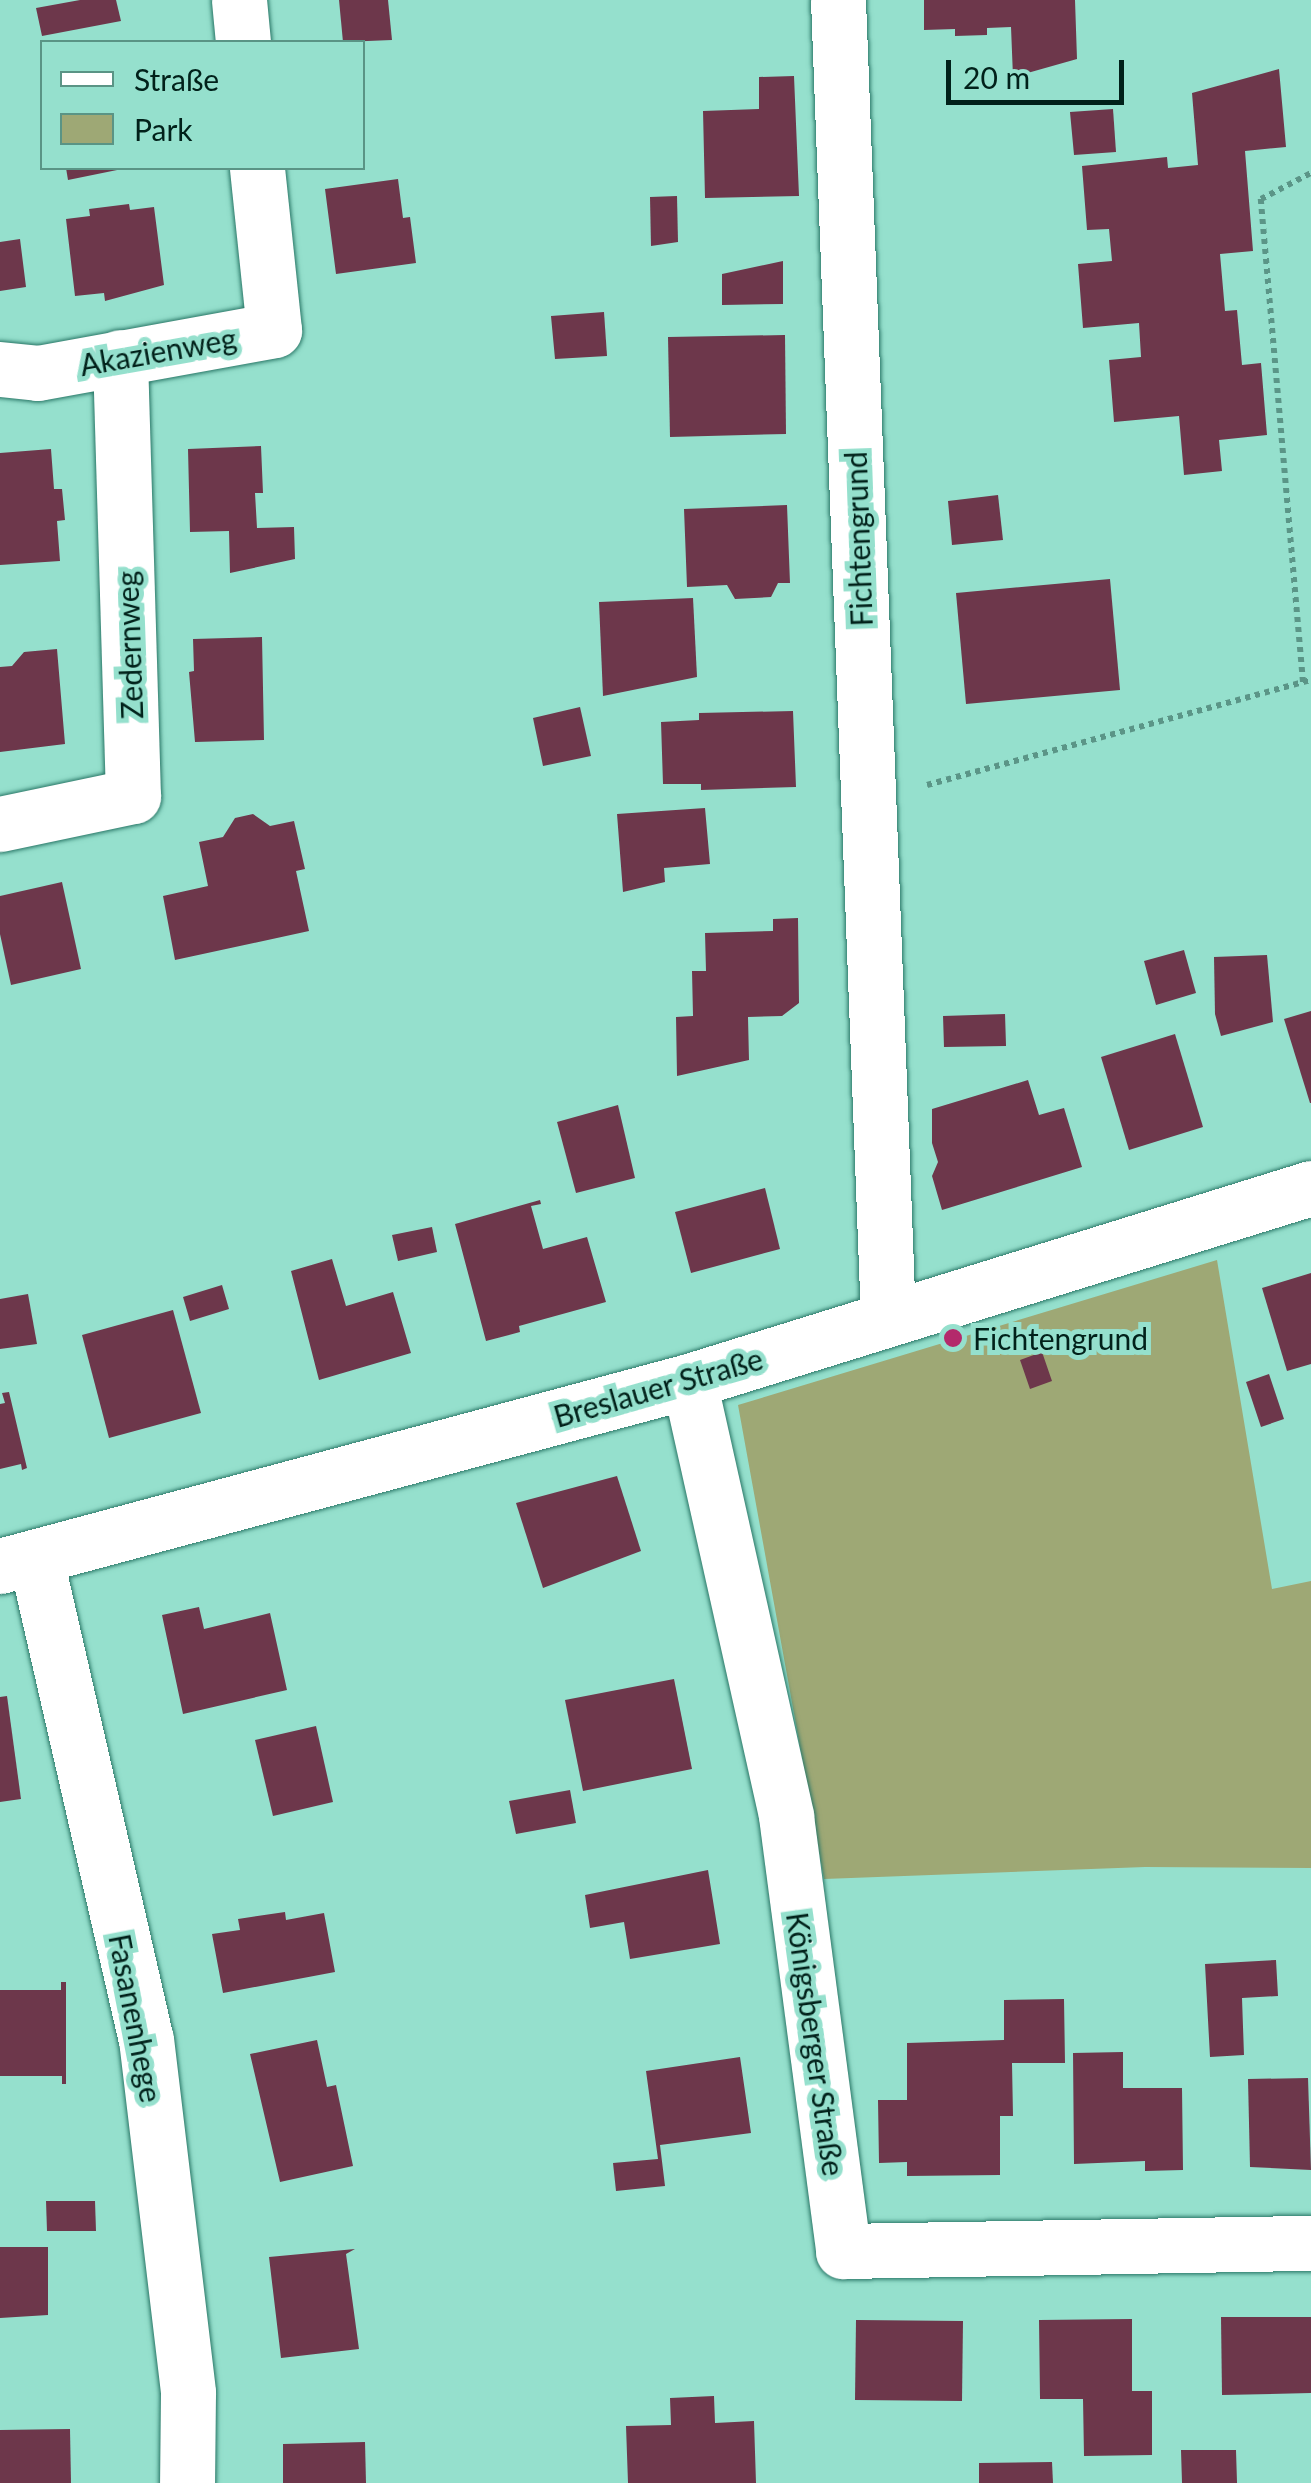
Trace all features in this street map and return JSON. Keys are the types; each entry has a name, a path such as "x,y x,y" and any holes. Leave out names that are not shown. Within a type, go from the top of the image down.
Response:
{"street":[{"path":"239,0 243,40"},
{"name":"Fichtengrund","path":"838,0 888,1318"},
{"name":"Akazienweg","path":"0,369 38,373 274,330 256,170"},
{"name":"Zedernweg","path":"0,824 133,796 120,357"},
{"name":"Breslauer Straße","path":"18,1563 688,1381 1311,1188"},
{"name":"Königsberger Straße","path":"688,1381 786,1816 843,2250 1311,2243"},
{"name":"Fasanenhege","path":"18,1563 146,2040 188,2393 187,2483"}],"path":[{"path":"868,802 1307,681 1261,199 1311,173"}],"green space":[{"path":"1217,1260 1272,1589 1311,1581 1311,1868 1145,1867 824,1879 738,1405"}],"building":[{"path":"80,0 116,0 121,21 42,36 36,8"},
{"path":"339,0 388,0 392,40 343,40"},
{"path":"924,0 1075,0 1077,59 1013,77 1011,27 987,28 987,35 955,36 955,29 924,30"},
{"path":"1279,69 1286,147 1245,151 1253,251 1220,254 1225,311 1237,310 1242,365 1261,363 1267,435 1219,440 1222,471 1184,475 1179,416 1114,422 1109,360 1141,357 1139,323 1083,328 1078,264 1112,261 1109,229 1087,230 1082,166 1167,157 1168,168 1198,165 1192,93"},
{"path":"794,76 799,196 705,198 703,111 759,109 759,77"},
{"path":"1113,109 1116,152 1074,155 1070,112"},
{"path":"66,170 117,170 68,180"},
{"path":"398,179 403,218 410,217 416,263 336,274 325,189"},
{"path":"677,196 678,242 651,246 650,197"},
{"path":"129,204 130,210 154,207 164,285 105,301 104,293 75,296 66,219 90,216 89,209"},
{"path":"20,239 26,287 0,291 0,242"},
{"path":"783,261 783,304 722,305 722,274"},
{"path":"604,312 607,356 555,359 551,316"},
{"path":"785,335 786,434 670,437 668,337"},
{"path":"261,446 263,493 255,493 257,528 294,527 295,559 230,573 229,531 190,532 188,449"},
{"path":"51,449 54,489 62,489 65,520 57,521 60,561 0,565 0,453"},
{"path":"998,495 1003,540 952,545 948,501"},
{"path":"787,505 790,583 778,583 771,597 735,599 727,585 687,587 684,509"},
{"path":"1110,579 1120,690 966,704 956,593"},
{"path":"693,598 697,677 603,696 599,602"},
{"path":"262,637 264,740 195,742 189,672 194,671 193,639"},
{"path":"57,649 65,744 0,752 0,667 12,666 24,652"},
{"path":"580,707 591,756 543,766 533,718"},
{"path":"793,711 796,787 701,790 701,784 663,784 661,722 699,720 699,713"},
{"path":"705,808 710,864 664,868 665,882 623,892 617,814"},
{"path":"253,814 270,826 294,821 305,869 296,871 309,931 175,960 163,896 208,886 199,842 223,837 235,818"},
{"path":"62,882 81,969 11,985 0,934 0,896"},
{"path":"798,918 799,1003 782,1016 748,1017 749,1060 677,1076 676,1017 693,1016 692,971 706,971 705,933 773,931 773,919"},
{"path":"1184,950 1196,993 1156,1005 1144,961"},
{"path":"1267,955 1273,1022 1221,1036 1215,1014 1214,957"},
{"path":"1311,1011 1311,1103 1310,1103 1284,1019"},
{"path":"1005,1014 1006,1046 944,1047 943,1016"},
{"path":"1175,1034 1203,1127 1129,1150 1101,1057"},
{"path":"1028,1080 1039,1115 1064,1108 1082,1167 942,1210 932,1176 938,1162 932,1143 932,1109"},
{"path":"618,1105 635,1178 576,1193 557,1122"},
{"path":"765,1188 780,1249 691,1273 675,1212"},
{"path":"540,1200 541,1204 531,1206 543,1249 587,1237 606,1302 519,1326 520,1332 486,1341 455,1224"},
{"path":"432,1227 437,1252 398,1261 392,1235"},
{"path":"332,1259 346,1306 393,1292 411,1353 319,1380 291,1271"},
{"path":"1311,1273 1311,1364 1287,1371 1262,1288"},
{"path":"222,1285 229,1309 190,1321 183,1297"},
{"path":"28,1294 37,1344 0,1349 0,1299"},
{"path":"173,1310 201,1413 109,1438 82,1335"},
{"path":"1042,1352 1052,1381 1030,1389 1020,1360"},
{"path":"1269,1374 1284,1419 1261,1427 1246,1382"},
{"path":"9,1392 27,1468 22,1470 21,1464 0,1469 0,1404 5,1403 2,1393"},
{"path":"617,1476 641,1551 543,1588 516,1503"},
{"path":"199,1607 204,1629 270,1613 287,1690 183,1714 162,1615"},
{"path":"674,1679 692,1769 583,1791 565,1700"},
{"path":"7,1696 21,1799 0,1802 0,1697"},
{"path":"316,1726 333,1802 273,1816 255,1740"},
{"path":"570,1790 576,1823 516,1834 509,1801"},
{"path":"708,1870 720,1944 630,1959 624,1922 590,1928 585,1895"},
{"path":"285,1912 286,1920 324,1913 335,1972 223,1993 212,1934 240,1930 238,1919"},
{"path":"1276,1960 1278,1996 1242,1998 1244,2055 1210,2057 1205,1964"},
{"path":"61,1982 66,1982 66,2084 62,2084 62,2076 0,2076 0,1990 61,1990"},
{"path":"1064,1999 1065,2063 1012,2063 1013,2116 1000,2116 1000,2175 907,2176 907,2162 879,2163 878,2100 907,2100 907,2043 1004,2040 1004,2000"},
{"path":"317,2040 327,2087 336,2085 353,2166 280,2182 250,2054"},
{"path":"1123,2052 1123,2088 1182,2088 1183,2170 1145,2171 1145,2161 1074,2164 1073,2053"},
{"path":"740,2057 751,2133 660,2145 665,2186 616,2191 613,2163 658,2159 646,2071"},
{"path":"1308,2078 1311,2170 1250,2167 1248,2079"},
{"path":"46,2201 95,2201 96,2231 47,2231"},
{"path":"0,2247 48,2247 48,2315 0,2318"},
{"path":"355,2249 346,2254 359,2349 281,2358 269,2257"},
{"path":"1221,2317 1311,2317 1311,2393 1222,2395"},
{"path":"1132,2319 1132,2391 1152,2391 1152,2455 1084,2456 1083,2399 1040,2399 1039,2320"},
{"path":"856,2320 963,2321 962,2401 855,2400"},
{"path":"714,2396 715,2423 754,2421 756,2483 628,2483 626,2426 671,2425 670,2398"},
{"path":"70,2429 71,2483 0,2483 0,2430"},
{"path":"365,2442 366,2483 283,2483 283,2444"},
{"path":"1181,2450 1236,2450 1237,2483 1182,2483"},
{"path":"1052,2462 1053,2483 979,2483 979,2463"}],"place":[{"name":"Fichtengrund","path":"953,1338"}]}
